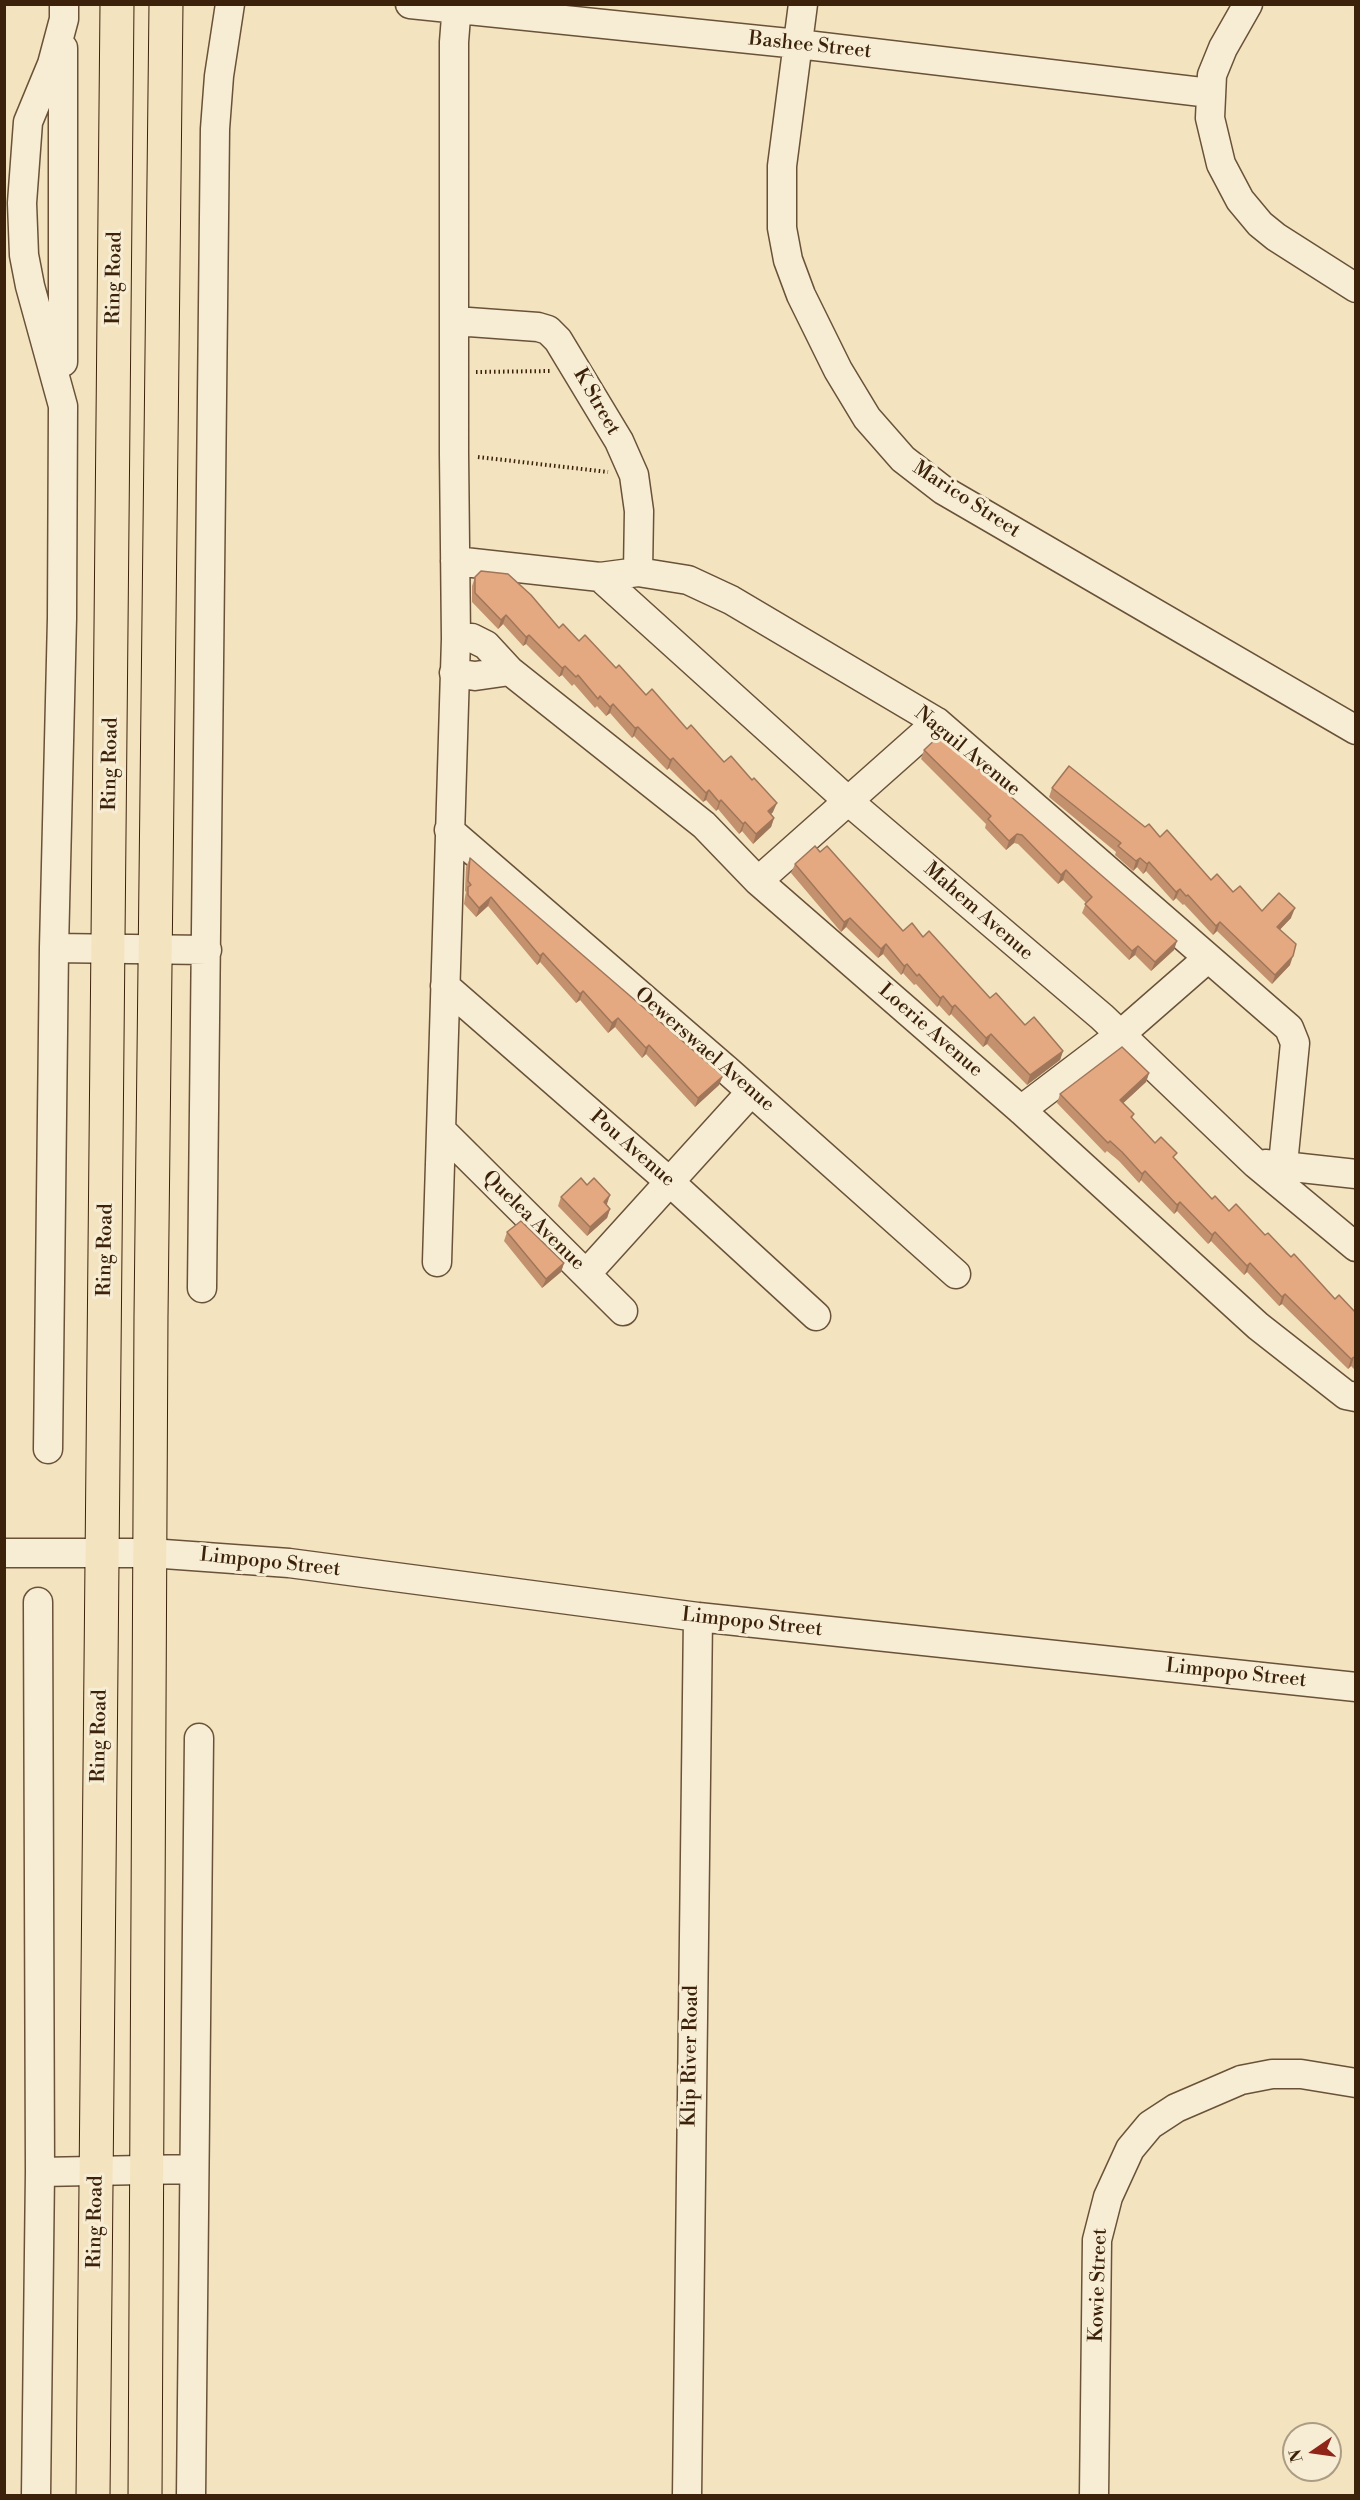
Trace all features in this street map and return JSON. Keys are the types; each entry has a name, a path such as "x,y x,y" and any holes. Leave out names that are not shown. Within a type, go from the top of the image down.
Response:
{"main road":[{"name":"Ring Road","path":"93,2496 117,4"},
{"path":"144,2496 150,1553 166,4"}],"street":[{"path":"202,1288 215,129 219,76 230,4"},
{"name":"Bashee Street","path":"410,4 798,44 1210,93"},
{"name":"Marico Street","path":"802,4 780,187 782,228 788,260 817,331 859,405 882,437 903,459 943,490 1356,730"},
{"path":"1248,4 1217,61 1210,93 1210,118 1216,149 1226,176 1240,200 1276,237 1356,288"},
{"path":"437,1262 443,1132 449,830 456,639 454,372 456,7"},
{"path":"48,1449 54,948 62,618 64,12"},
{"path":"63,406 30,286 22,228 24,144 28,122 52,64 64,12"},
{"name":"K Street","path":"455,321 548,330 558,340 619,441 634,475 639,511 638,572"},
{"name":"Naguil Avenue","path":"455,561 600,577 638,572 672,576 706,587 937,722 1208,958 1274,1012 1294,1035 1270,1164"},
{"name":"Mahem Avenue","path":"600,577 848,800 1270,1164 1356,1247"},
{"name":"Loerie Avenue","path":"456,639 472,639 486,645 510,671 704,825 758,881 1021,1110 1258,1326 1351,1396"},
{"path":"454,673 475,676 510,671"},
{"path":"758,881 937,722"},
{"name":"Oewerswael Avenue","path":"449,830 751,1092 956,1274"},
{"path":"54,948 207,950"},
{"path":"1021,1110 1121,1034 1208,958"},
{"name":"Pou Avenue","path":"445,986 671,1183 816,1316"},
{"path":"587,1273 671,1183 751,1092"},
{"name":"Quelea Avenue","path":"443,1132 623,1311"},
{"path":"1270,1164 1356,1174"},
{"name":"Limpopo Street","path":"4,1553 150,1553 289,1563 698,1617 1356,1687"},
{"path":"36,2496 40,2172 38,1602"},
{"name":"Klip River Road","path":"687,2496 698,1617"},
{"path":"191,2496 199,1738"},
{"name":"Kowie Street","path":"1094,2496 1097,2240 1108,2197 1130,2149 1150,2125 1176,2108 1241,2080 1272,2074 1301,2074 1356,2083"},
{"path":"40,2172 194,2169"}],"path":[{"path":"454,372 578,370"},
{"path":"454,454 634,475"}],"building":[{"path":"481,571 508,574 531,595 559,628 563,624 579,641 585,635 616,668 619,665 646,695 652,689 687,729 691,725 724,762 731,756 752,780 754,778 777,803 768,811 774,818 756,834 745,822 743,824 721,800 719,802 709,790 706,793 673,758 670,760 613,704 610,707 600,696 598,699 578,675 576,677 565,666 562,668 529,635 526,637 506,615 501,620 475,593 475,577"},
{"path":"940,735 1177,941 1155,962 1138,946 1132,951 1085,904 1092,897 1066,870 1061,875 1022,835 1017,834 1009,841 988,819 991,816 924,750"},
{"path":"1069,766 1145,827 1149,824 1160,837 1167,830 1211,880 1217,874 1233,892 1240,886 1262,911 1279,893 1295,908 1277,927 1296,944 1293,956 1275,975 1220,922 1216,926 1188,895 1186,896 1180,889 1176,892 1149,862 1147,864 1140,858 1136,861 1118,846 1121,843 1052,788"},
{"path":"815,846 820,852 827,846 903,931 912,923 923,937 929,931 990,998 996,993 1025,1025 1034,1017 1063,1051 1030,1075 991,1034 986,1038 955,1005 952,1007 943,996 940,998 919,974 917,976 907,964 904,966 886,944 881,949 850,918 844,922 795,864"},
{"path":"470,858 723,1076 698,1098 649,1045 646,1048 618,1018 612,1023 583,991 580,994 543,953 540,956 491,897 479,908 468,895 468,887 471,885 468,881"},
{"path":"1122,1047 1149,1073 1120,1100 1134,1114 1131,1117 1155,1143 1161,1137 1177,1153 1173,1157 1212,1199 1215,1196 1229,1211 1236,1204 1265,1235 1268,1233 1291,1257 1294,1254 1335,1299 1339,1295 1356,1313 1356,1358 1351,1359 1285,1294 1282,1297 1250,1263 1247,1266 1215,1232 1212,1235 1180,1202 1177,1205 1145,1171 1142,1174 1060,1094"},
{"path":"581,1178 587,1185 594,1178 610,1195 604,1202 610,1209 590,1227 561,1197"},
{"path":"521,1221 564,1263 546,1279 507,1232"}]}
